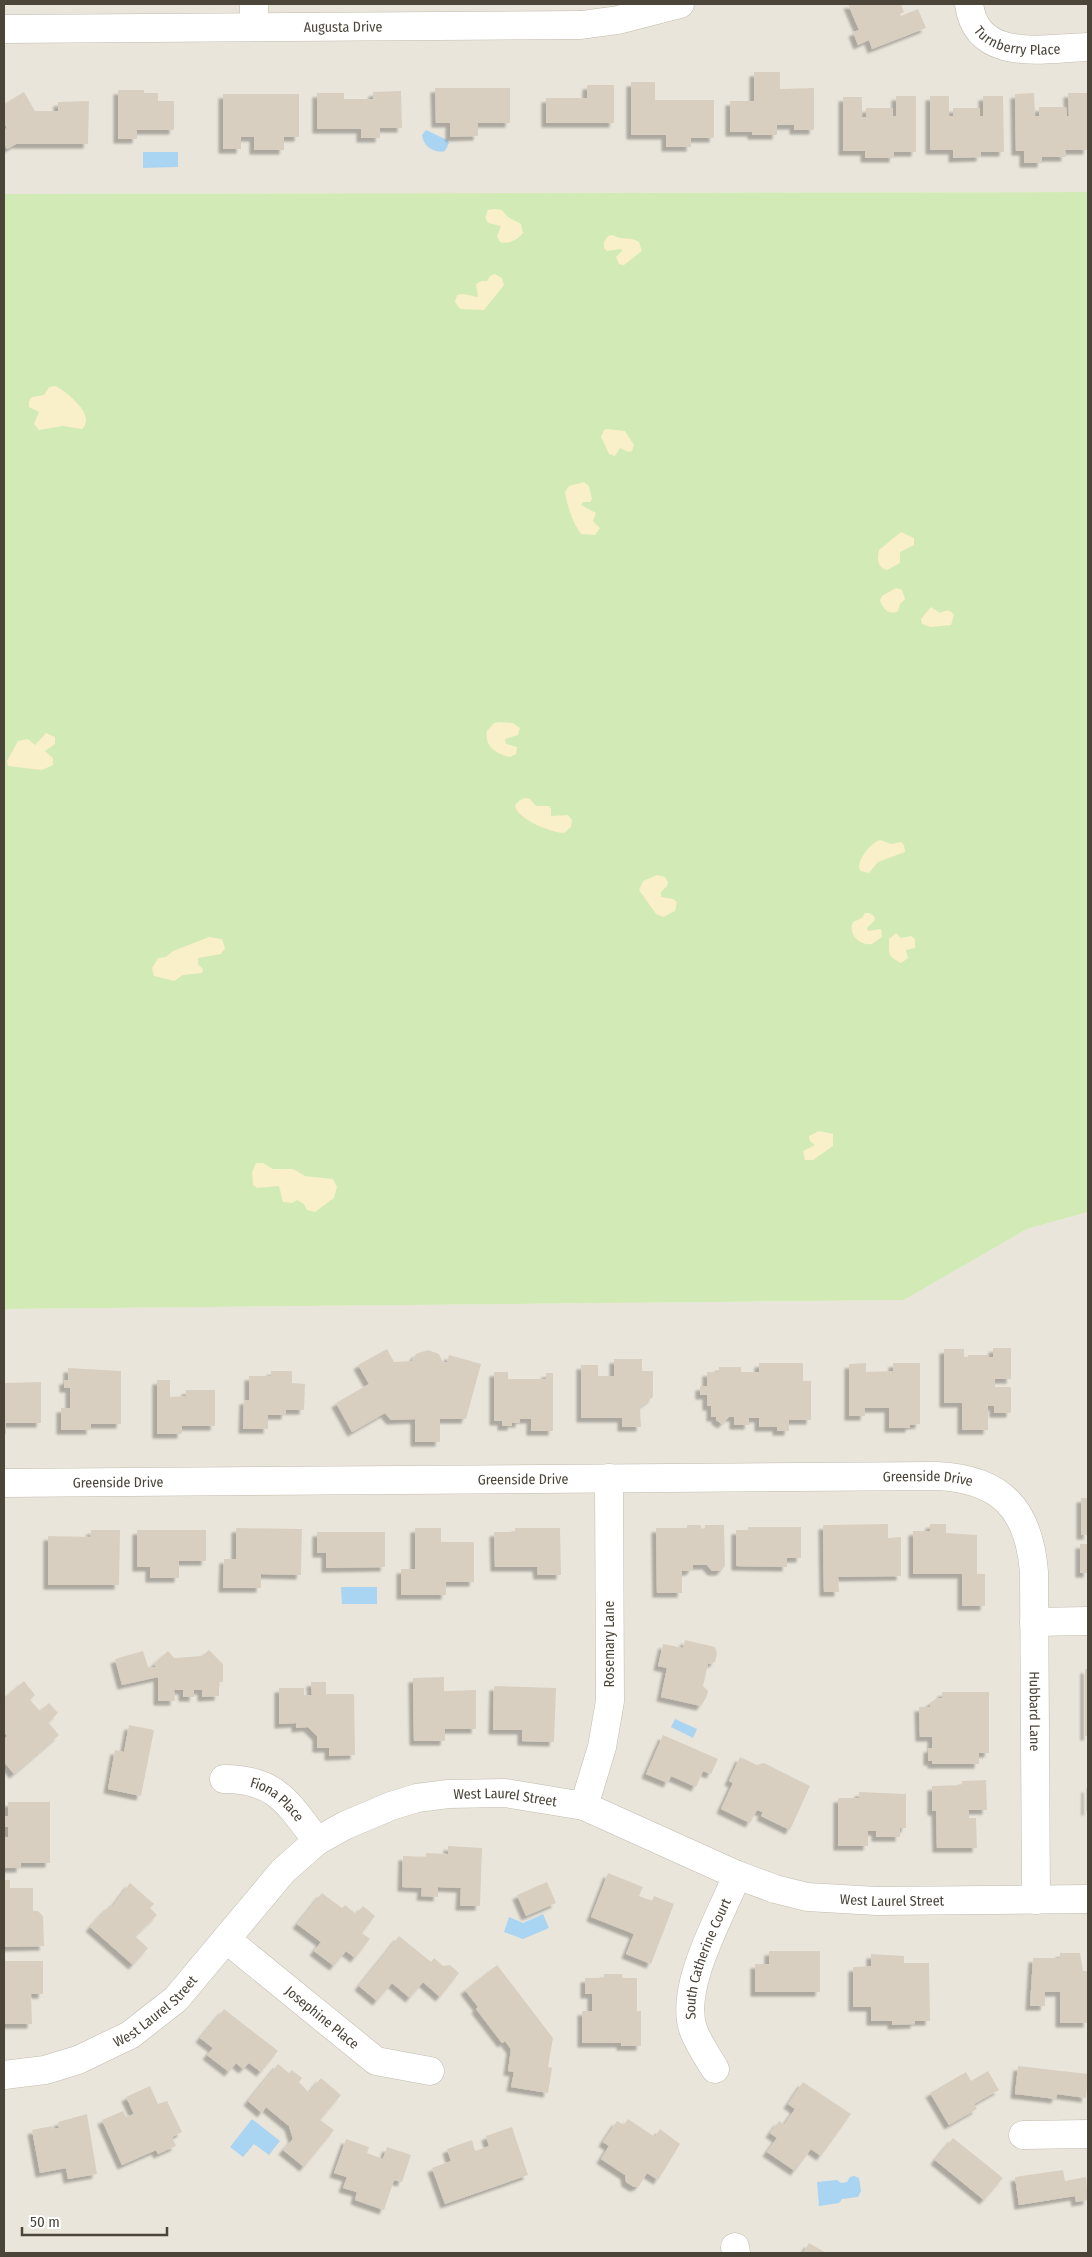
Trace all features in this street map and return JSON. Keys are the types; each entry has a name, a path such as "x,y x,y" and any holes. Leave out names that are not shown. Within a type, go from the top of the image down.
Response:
{"street":[{"name":"Augusta Drive","path":"4,29 254,15 545,15 581,25 618,20 680,4"},
{"name":"Turnberry Place","path":"969,4 974,23 980,32 989,40 1004,47 1088,47"},
{"name":"Greenside Drive","path":"4,1482 955,1477 973,1480 988,1487 1014,1508 1024,1524"},
{"name":"Rosemary Lane","path":"584,1806 604,1739 610,1701 609,1478"},
{"name":"Hubbard Lane","path":"1024,1524 1032,1546 1036,1900"},
{"path":"1034,1622 1088,1621"},
{"name":"Fiona Place","path":"224,1779 244,1779 261,1783 279,1795 317,1841"},
{"name":"West Laurel Street","path":"4,2075 45,2070 78,2060 130,2035 176,1999 283,1871 317,1841 346,1825 391,1806 440,1795 504,1794 584,1806 737,1875 775,1889 807,1897 842,1901 1088,1899"},
{"name":"South Catherine Court","path":"715,2069 693,2028 689,2006 692,1983 737,1875"},
{"name":"Josephine Place","path":"226,1939 376,2061 430,2071"},
{"path":"1024,2135 1088,2134"}],"shaded area":[{"path":"4,4 1088,4 1088,192 4,194"},
{"path":"1088,1212 1088,2253 4,2253 4,1309 904,1300 1027,1229"}],"green space":[{"path":"1088,192 1088,1212 1027,1229 904,1300 4,1309 4,194"}],"sand":[{"path":"488,210 502,210 508,217 521,224 523,233 510,242 500,242 497,236 501,226 488,223 485,217"},
{"path":"613,235 619,238 636,240 639,242 642,251 624,265 619,264 616,257 622,251 621,249 607,251 604,248 604,242 608,236"},
{"path":"495,274 502,278 504,285 484,310 460,309 455,302 457,295 464,294 478,297 476,284 481,281 487,281 490,276"},
{"path":"56,386 73,399 84,412 86,424 82,429 63,426 39,430 34,424 39,412 29,407 29,401 32,397 44,395 49,387"},
{"path":"604,430 625,431 634,445 632,451 628,452 620,448 615,456 609,454 601,437"},
{"path":"584,482 589,486 592,499 590,502 583,502 581,505 596,513 593,521 600,528 595,535 581,534 573,520 566,497 565,492 569,486"},
{"path":"901,532 914,538 914,545 900,552 900,563 887,570 884,569 879,562 879,550"},
{"path":"896,588 902,590 905,599 900,604 898,611 892,613 882,606 880,600 882,596"},
{"path":"931,607 940,613 944,611 951,612 954,615 951,625 931,627 922,624 921,619"},
{"path":"494,723 513,723 520,728 518,735 505,739 506,744 517,747 516,754 510,757 496,752 488,741 487,731"},
{"path":"46,733 55,737 55,744 45,751 53,758 53,765 42,770 8,766 7,761 18,741 28,739 35,745"},
{"path":"530,799 536,806 549,806 551,816 568,815 572,820 571,827 564,833 543,828 527,820 517,810 515,805 520,800"},
{"path":"880,840 891,844 901,842 904,845 905,852 878,862 869,873 861,871 859,868 863,855 873,844"},
{"path":"657,875 665,877 668,882 661,892 661,897 673,899 677,902 675,911 663,917 656,914 639,890 643,881"},
{"path":"865,913 874,916 875,920 867,928 868,931 881,929 882,937 872,944 859,941 852,931 853,922 862,918"},
{"path":"896,933 901,938 911,936 915,939 915,948 906,950 908,958 901,963 891,956 889,951 889,939"},
{"path":"209,937 222,939 225,948 221,954 198,958 198,964 203,969 202,973 183,975 174,981 154,976 152,968 158,958 166,957 173,951"},
{"path":"819,1131 833,1134 833,1146 813,1160 805,1160 803,1151 815,1145 810,1141 809,1136"},
{"path":"256,1163 263,1163 273,1169 293,1169 305,1176 333,1179 337,1187 334,1198 315,1212 307,1210 304,1204 297,1200 292,1203 283,1202 279,1186 257,1188 253,1185 252,1172"}],"water":[{"path":"426,130 447,140 449,143 445,151 433,150 424,143 422,135"},
{"path":"143,152 178,152 178,167 143,168"},
{"path":"341,1587 377,1587 377,1604 342,1604"},
{"path":"675,1719 697,1729 693,1738 671,1727"},
{"path":"543,1914 549,1928 523,1939 504,1932 509,1917 523,1923"},
{"path":"252,2119 280,2141 269,2155 254,2144 243,2157 230,2147"},
{"path":"850,2177 859,2178 861,2191 858,2197 842,2199 839,2203 819,2206 817,2182 837,2180 841,2183 847,2182"}],"building":[{"path":"848,4 901,4 904,12 900,14 901,16 918,9 926,28 872,49 869,40 858,45 853,32 859,30"},
{"path":"754,72 780,72 780,89 814,88 814,130 794,130 794,125 777,125 777,135 752,135 752,132 730,132 730,101 754,101"},
{"path":"631,82 655,82 655,100 714,100 714,138 691,138 691,147 666,147 666,135 631,135"},
{"path":"587,85 614,85 614,123 546,123 546,98 587,98"},
{"path":"435,88 510,88 510,123 478,123 478,136 450,137 450,123 436,123"},
{"path":"118,90 144,90 144,93 158,93 158,101 174,101 174,130 137,130 137,139 118,139"},
{"path":"401,91 402,128 380,128 380,138 361,138 361,129 317,129 317,93 344,93 344,99 373,99 373,92"},
{"path":"24,92 35,111 58,111 58,102 89,101 88,144 16,144 7,149 4,144 4,130 7,128 4,123 4,104"},
{"path":"1034,93 1035,116 1039,116 1039,107 1066,107 1067,116 1069,116 1068,93 1088,93 1088,150 1065,150 1066,157 1042,157 1042,163 1024,163 1024,151 1016,151 1015,94"},
{"path":"223,94 299,94 299,137 284,137 284,150 254,150 254,137 241,137 241,149 223,149"},
{"path":"896,96 916,96 916,152 894,152 894,158 865,158 865,151 843,151 843,97 862,97 862,117 866,117 866,108 893,108 893,116 896,116"},
{"path":"930,96 949,96 949,116 953,116 953,108 980,108 980,116 983,116 983,96 1003,96 1004,152 981,152 981,157 953,158 953,150 930,150"},
{"path":"993,1348 1011,1348 1011,1379 995,1379 995,1387 1011,1387 1011,1413 994,1413 994,1406 988,1406 988,1430 962,1430 962,1403 944,1403 944,1349 964,1349 964,1357 968,1357 968,1355 989,1355 989,1357 993,1357"},
{"path":"387,1349 394,1362 412,1361 416,1354 428,1350 439,1354 443,1363 447,1362 449,1355 481,1364 466,1419 440,1419 440,1442 415,1442 415,1419 391,1420 385,1413 352,1432 336,1403 369,1384 358,1365"},
{"path":"614,1359 642,1359 642,1371 653,1371 653,1397 640,1407 641,1427 622,1427 622,1418 581,1418 581,1365 598,1365 598,1376 614,1376"},
{"path":"759,1363 803,1363 803,1381 811,1381 811,1420 789,1420 789,1431 777,1431 777,1427 759,1427 759,1418 749,1418 749,1425 734,1425 734,1417 729,1417 722,1424 716,1420 716,1417 711,1417 711,1406 707,1406 707,1395 700,1395 700,1386 707,1386 707,1372 719,1372 719,1367 741,1367 741,1372 759,1372"},
{"path":"866,1363 866,1372 893,1371 893,1363 920,1363 920,1424 910,1425 910,1428 889,1428 889,1408 865,1408 865,1416 849,1416 849,1364"},
{"path":"68,1368 121,1371 121,1424 91,1424 91,1430 61,1430 61,1408 70,1408 70,1388 64,1388 64,1380 68,1380"},
{"path":"271,1371 292,1371 292,1383 305,1384 304,1410 286,1410 286,1415 268,1415 268,1429 243,1429 244,1400 249,1400 249,1376 271,1376"},
{"path":"494,1372 508,1372 508,1379 546,1379 546,1373 553,1373 553,1431 531,1431 531,1419 520,1419 520,1423 512,1423 512,1426 502,1426 502,1421 494,1421"},
{"path":"157,1380 170,1380 170,1397 186,1396 186,1390 215,1390 215,1426 182,1426 182,1434 157,1434"},
{"path":"41,1382 41,1423 6,1423 6,1434 4,1434 4,1383"},
{"path":"1081,1498 1088,1498 1088,1535 1081,1535"},
{"path":"888,1524 888,1538 901,1537 901,1576 838,1577 839,1592 824,1592 823,1525"},
{"path":"930,1524 946,1524 946,1533 977,1535 977,1574 985,1574 985,1606 962,1606 962,1574 913,1574 913,1531 930,1531"},
{"path":"687,1525 701,1525 701,1529 705,1529 705,1525 724,1525 725,1566 721,1571 712,1571 707,1565 693,1565 690,1571 682,1571 682,1593 657,1593 656,1528 687,1528"},
{"path":"748,1527 801,1527 801,1558 787,1558 787,1567 736,1566 736,1530 748,1530"},
{"path":"236,1528 302,1529 301,1575 261,1574 261,1588 223,1588 224,1559 236,1559"},
{"path":"415,1528 441,1528 441,1542 474,1542 474,1582 446,1582 446,1595 401,1595 401,1569 415,1569"},
{"path":"515,1528 560,1528 561,1575 538,1575 537,1567 495,1567 494,1532 515,1532"},
{"path":"91,1530 120,1530 119,1585 48,1585 48,1536 90,1537"},
{"path":"137,1530 206,1530 206,1561 179,1561 179,1578 150,1578 150,1567 137,1567"},
{"path":"317,1532 385,1532 385,1567 326,1568 326,1553 317,1553"},
{"path":"1080,1544 1088,1544 1088,1573 1080,1573"},
{"path":"685,1640 715,1647 717,1653 715,1662 708,1664 703,1686 708,1691 701,1706 661,1697 667,1668 658,1666 663,1644 683,1648"},
{"path":"209,1650 223,1664 223,1682 219,1682 219,1696 202,1697 202,1690 194,1690 194,1697 183,1697 183,1690 174,1690 175,1701 158,1701 158,1677 122,1685 115,1659 143,1651 148,1667 156,1667 154,1664 168,1651 174,1658 202,1656"},
{"path":"1085,1669 1088,1669 1088,1736 1085,1736"},
{"path":"444,1677 444,1691 476,1690 476,1729 445,1729 445,1741 414,1741 413,1678"},
{"path":"24,1681 35,1695 30,1700 40,1711 49,1703 58,1713 48,1722 59,1735 14,1774 4,1762 4,1739 7,1736 4,1732 4,1698"},
{"path":"311,1682 326,1682 326,1694 354,1694 355,1755 329,1756 329,1748 317,1748 317,1736 308,1727 296,1728 296,1723 279,1724 279,1688 304,1688 304,1695 312,1695"},
{"path":"494,1686 556,1688 554,1742 522,1741 522,1730 493,1730"},
{"path":"942,1692 989,1692 989,1753 979,1753 979,1764 932,1764 932,1761 928,1761 928,1748 932,1748 932,1737 920,1737 919,1707 930,1707 930,1703 937,1698 942,1698"},
{"path":"129,1725 154,1730 141,1796 108,1789 115,1750 124,1752"},
{"path":"663,1735 718,1759 711,1774 703,1771 696,1787 671,1776 668,1783 646,1774"},
{"path":"740,1757 757,1765 764,1763 810,1786 790,1830 761,1816 763,1812 757,1810 750,1823 721,1809 733,1783 729,1781"},
{"path":"986,1780 987,1810 969,1810 969,1818 976,1818 977,1848 937,1848 936,1811 932,1811 932,1786 962,1785 962,1781"},
{"path":"1086,1788 1088,1788 1088,1811 1086,1811"},
{"path":"859,1792 906,1794 906,1828 900,1828 900,1837 876,1837 876,1831 868,1831 868,1846 838,1846 838,1798 859,1798"},
{"path":"8,1802 50,1802 50,1863 21,1863 21,1868 4,1868 4,1837 8,1837 8,1827 4,1827 4,1816 8,1816"},
{"path":"448,1846 482,1848 480,1906 460,1906 461,1888 438,1887 438,1897 421,1896 422,1888 402,1887 403,1856 426,1857 426,1853 448,1854"},
{"path":"608,1873 643,1887 639,1896 652,1901 654,1896 674,1904 651,1964 626,1954 634,1934 591,1917"},
{"path":"4,1880 10,1880 10,1888 33,1888 33,1911 38,1911 43,1916 44,1946 4,1947"},
{"path":"547,1882 556,1903 526,1916 517,1895"},
{"path":"130,1883 154,1904 150,1908 157,1915 135,1936 148,1948 133,1965 90,1927 110,1905 112,1907"},
{"path":"322,1893 342,1908 345,1905 356,1914 363,1906 375,1916 362,1933 370,1939 355,1958 346,1951 334,1966 314,1951 321,1942 297,1924"},
{"path":"399,1936 431,1962 434,1958 443,1966 450,1965 459,1973 440,1997 423,1982 410,1998 392,1983 377,2001 359,1986"},
{"path":"769,1951 820,1951 820,1992 755,1992 755,1964 769,1964"},
{"path":"1060,1953 1080,1953 1083,1971 1088,1971 1088,2023 1060,2023 1060,1992 1045,1992 1045,2006 1030,2006 1033,1958 1060,1958"},
{"path":"871,1954 904,1956 904,1963 929,1963 930,2021 915,2021 915,2024 892,2025 892,2021 871,2021 871,2007 853,2007 853,1967 871,1966"},
{"path":"4,1961 43,1961 43,1994 31,1994 32,2024 4,2024"},
{"path":"497,1965 553,2038 548,2067 552,2068 548,2093 511,2087 514,2072 508,2071 511,2049 505,2041 502,2043 476,2009 478,2007 465,1990"},
{"path":"604,1974 622,1974 622,1978 637,1978 637,2011 641,2011 641,2046 621,2046 621,2043 582,2043 582,2011 592,2011 592,1994 585,1994 585,1978 604,1978"},
{"path":"224,2009 278,2051 261,2072 249,2063 243,2069 236,2063 229,2072 207,2055 213,2048 200,2038"},
{"path":"278,2064 289,2073 292,2070 302,2078 299,2082 309,2093 321,2078 341,2095 320,2120 334,2130 304,2167 283,2150 293,2139 289,2126 266,2107 262,2113 248,2101"},
{"path":"1018,2066 1088,2074 1086,2098 1057,2094 1056,2099 1015,2094"},
{"path":"988,2071 999,2090 974,2104 977,2109 949,2125 930,2093 966,2072 971,2081"},
{"path":"803,2082 851,2114 821,2156 811,2149 795,2171 767,2152 777,2138 770,2133 779,2121 784,2125 795,2109 788,2104"},
{"path":"150,2086 158,2104 167,2101 182,2132 172,2137 176,2146 158,2154 156,2150 122,2165 102,2120 123,2111 126,2117 134,2114 126,2097"},
{"path":"87,2114 97,2174 68,2179 66,2168 40,2173 32,2130 52,2126 53,2129 59,2128 58,2122"},
{"path":"628,2119 655,2137 660,2129 680,2144 658,2180 647,2173 639,2186 634,2187 626,2182 625,2175 601,2159 609,2146 603,2142 617,2121 624,2125"},
{"path":"512,2127 528,2175 445,2204 432,2168 451,2161 447,2149 472,2140 475,2151 489,2146 486,2136"},
{"path":"953,2138 1003,2178 984,2200 935,2160"},
{"path":"346,2139 369,2147 367,2153 383,2159 387,2147 411,2155 402,2182 394,2180 384,2210 355,2200 357,2192 343,2188 347,2177 334,2173"},
{"path":"1063,2170 1065,2181 1086,2177 1088,2200 1076,2202 1075,2196 1019,2205 1015,2177"},
{"path":"809,2243 826,2253 803,2253"}]}
